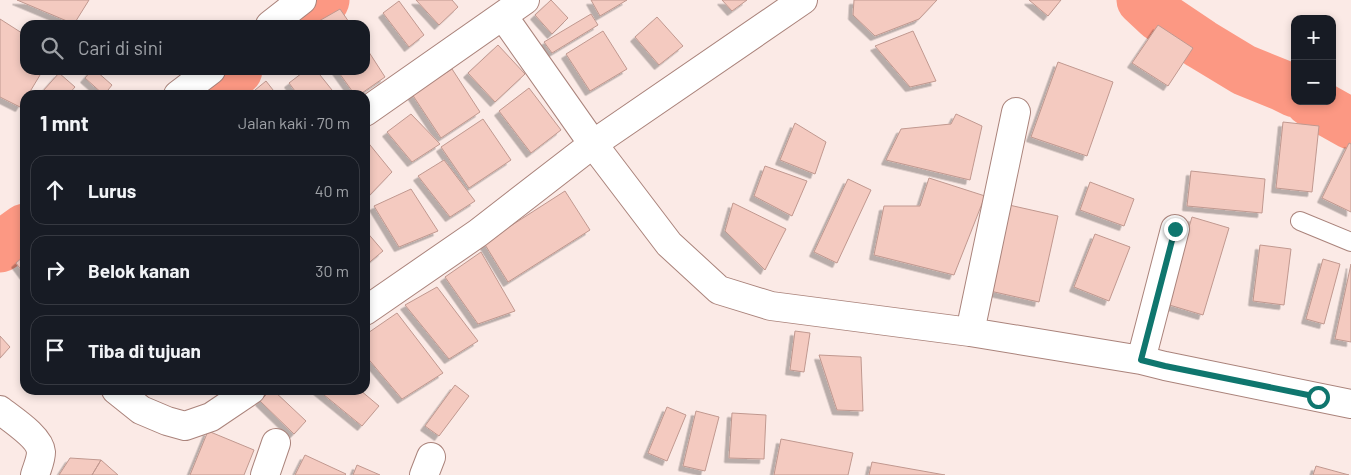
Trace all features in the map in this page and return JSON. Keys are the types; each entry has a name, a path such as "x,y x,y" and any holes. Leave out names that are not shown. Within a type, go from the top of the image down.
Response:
{"street":[{"path":"276,20 302,0"},
{"path":"370,109 525,0"},
{"path":"370,308 478,233 593,144 803,0"},
{"path":"503,16 593,144 669,244 719,290 772,306 970,332 1141,360 1351,404"},
{"path":"184,90 204,75"},
{"path":"970,332 1016,112"},
{"path":"1141,360 1175,229"},
{"path":"122,395 141,410 167,421 186,426 211,418 244,395"},
{"path":"0,410 34,438 41,450 35,475"},
{"path":"265,475 276,443"}],"lane":[{"path":"1300,221 1351,242"}],"building":[{"path":"17,0 89,0 76,20 64,20"},
{"path":"416,0 452,0 458,7 439,25"},
{"path":"551,0 568,18 552,34 535,15"},
{"path":"591,0 627,0 600,16"},
{"path":"722,0 747,0 732,11"},
{"path":"854,0 937,0 919,19 875,36 853,15"},
{"path":"1029,0 1061,0 1048,16"},
{"path":"399,1 424,35 409,47 383,13"},
{"path":"340,9 348,20 321,20"},
{"path":"591,14 598,25 552,53 544,42"},
{"path":"657,17 683,46 659,65 635,37"},
{"path":"0,19 20,32 20,75 40,75 31,90 20,90 20,107 0,97"},
{"path":"1158,25 1193,48 1168,86 1132,63"},
{"path":"603,31 627,69 590,91 566,54"},
{"path":"913,31 936,81 910,87 875,46"},
{"path":"498,45 525,74 495,102 468,73"},
{"path":"370,54 385,77 366,90 351,90 341,75 370,75"},
{"path":"1058,62 1113,82 1087,156 1031,137"},
{"path":"452,69 480,112 441,138 412,94"},
{"path":"57,75 61,75 75,87 72,90 44,90"},
{"path":"88,75 101,75 112,85 108,90 98,90 85,78"},
{"path":"299,75 320,75 332,90 294,90 289,83"},
{"path":"266,81 273,90 255,90"},
{"path":"529,88 561,130 531,153 499,111"},
{"path":"411,114 440,144 412,162 387,132"},
{"path":"956,114 982,126 970,180 886,160 901,129 951,124"},
{"path":"483,119 511,160 469,188 441,147"},
{"path":"1283,122 1319,126 1312,192 1276,188"},
{"path":"795,123 826,142 815,174 780,160"},
{"path":"1349,143 1351,144 1351,212 1322,198"},
{"path":"370,145 392,172 370,195"},
{"path":"444,160 475,201 450,217 418,176"},
{"path":"765,166 807,181 792,216 754,196"},
{"path":"1191,171 1265,179 1262,213 1187,206"},
{"path":"929,178 985,196 954,275 874,255 884,206 920,206"},
{"path":"848,179 871,190 837,263 814,252"},
{"path":"1090,182 1134,199 1124,226 1080,210"},
{"path":"411,189 438,231 399,247 374,206"},
{"path":"565,191 590,230 508,282 484,243"},
{"path":"733,203 786,229 765,270 725,231"},
{"path":"1009,205 1058,216 1039,302 990,291"},
{"path":"1192,217 1229,228 1203,315 1166,304"},
{"path":"1095,234 1130,247 1109,301 1074,287"},
{"path":"370,236 383,251 370,262"},
{"path":"1260,245 1291,249 1284,305 1253,301"},
{"path":"481,252 515,311 478,324 445,277"},
{"path":"20,259 20,268 16,263"},
{"path":"1323,259 1340,264 1324,324 1306,319"},
{"path":"1351,264 1351,342 1335,339"},
{"path":"437,287 478,341 449,359 405,305"},
{"path":"397,313 443,373 402,399 370,361 370,332"},
{"path":"795,331 810,333 804,372 790,370"},
{"path":"0,336 10,347 0,358"},
{"path":"819,355 861,357 863,411 837,410"},
{"path":"455,385 469,396 439,436 425,426"},
{"path":"266,395 278,395 306,421 294,434 260,401"},
{"path":"324,395 366,395 379,406 362,426"},
{"path":"667,407 686,415 667,461 648,453"},
{"path":"696,411 719,417 705,471 683,466"},
{"path":"732,413 766,415 764,459 729,458"},
{"path":"208,431 254,450 244,475 190,475"},
{"path":"781,439 853,453 848,475 774,475"},
{"path":"305,455 346,474 295,475"},
{"path":"70,458 101,460 92,475 59,475"},
{"path":"101,460 118,475 92,475"},
{"path":"872,462 945,475 869,475"},
{"path":"357,465 380,475 353,475"},
{"path":"1316,466 1349,475 1313,475"}],"waterway":[{"path":"298,20 324,0"},
{"path":"1142,0 1158,15 1244,70 1291,90"},
{"path":"210,90 231,75"},
{"path":"1317,105 1351,124"},
{"path":"0,247 20,233"}],"route":[{"path":"1175,229 1141,360 1318,397"}]}
